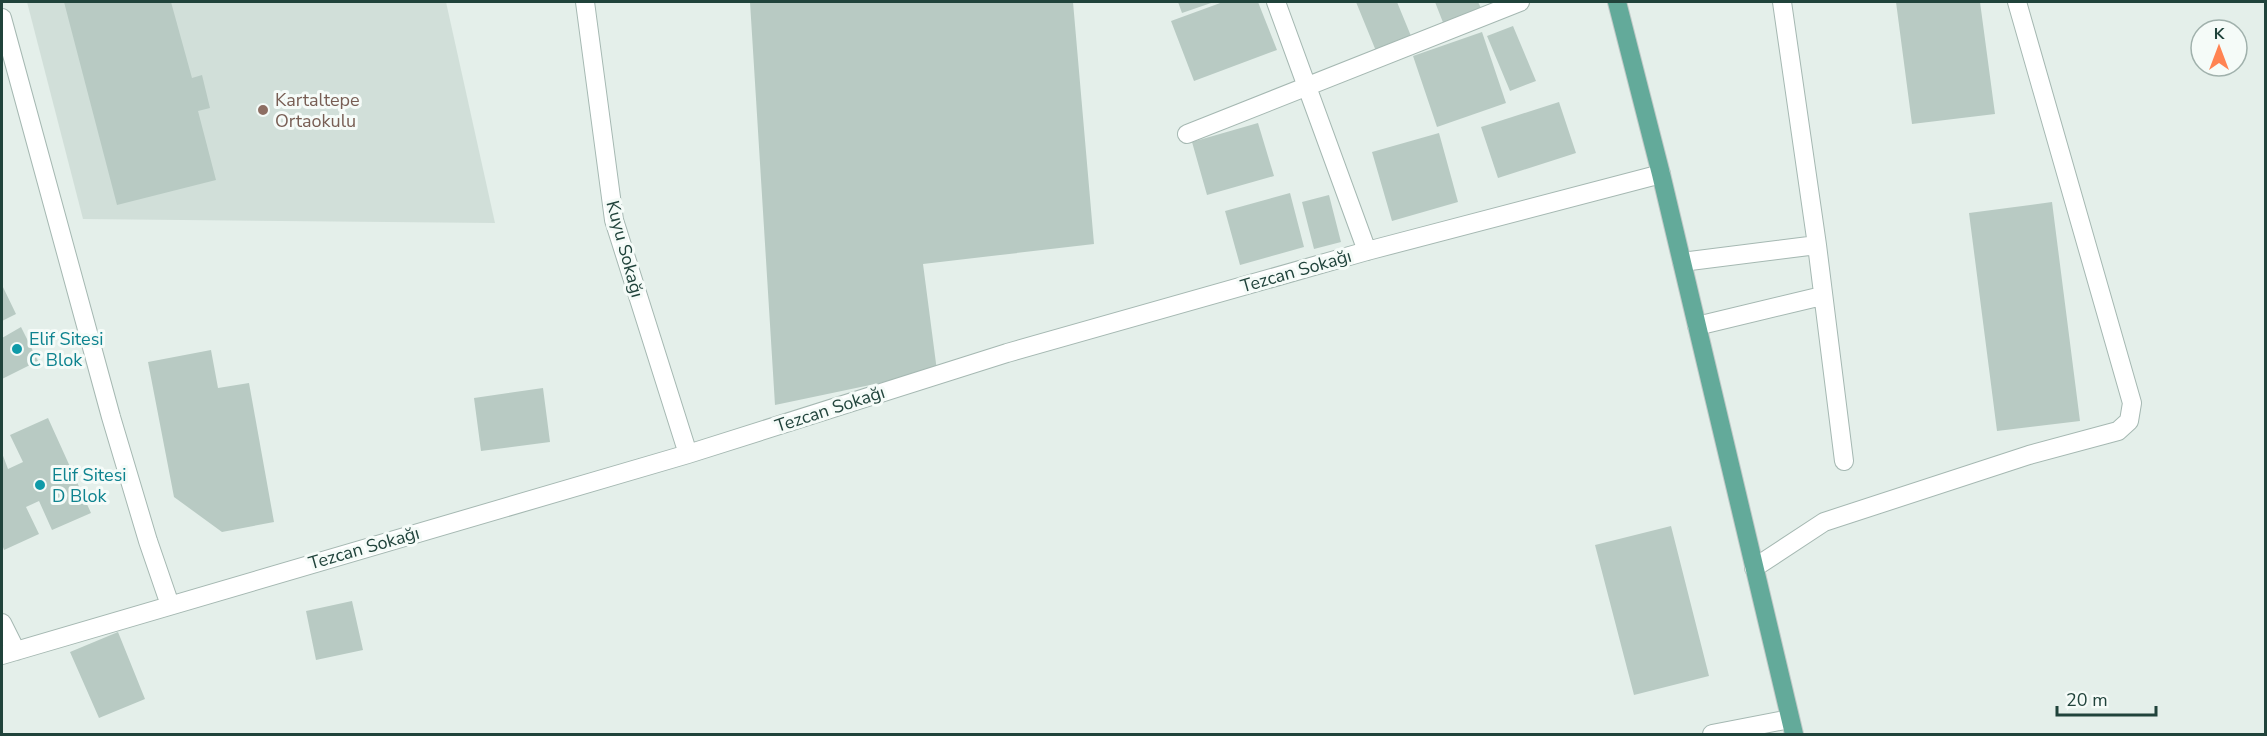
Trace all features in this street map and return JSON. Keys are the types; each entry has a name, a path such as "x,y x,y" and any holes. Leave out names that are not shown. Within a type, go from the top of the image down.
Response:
{"main road":[{"path":"1617,2 1661,174 1792,727"}],"street":[{"name":"Kuyu Sokağı","path":"585,2 614,220 688,454"},
{"path":"1276,2 1367,251"},
{"path":"1187,134 1520,2"},
{"path":"1782,2 1817,245 1844,461"},
{"path":"1754,568 1824,522 2029,455 2118,432 2129,421 2132,403 2017,2"},
{"path":"2,18 111,417 148,541 170,605"},
{"name":"Tezcan Sokağı","path":"8,653 688,454 1007,354 1367,251 1661,174"},
{"path":"1682,262 1817,245"},
{"path":"1697,326 1822,297"},
{"path":"2,623 8,653"},
{"path":"1712,735 1792,727"}],"shaded area":[{"name":"Kartaltepe Ortaokulu","path":"27,2 446,2 495,223 83,219"}],"building":[{"path":"64,2 171,2 192,78 202,75 210,108 198,111 216,180 117,205"},
{"path":"750,2 1073,2 1094,244 923,264 937,371 775,405"},
{"path":"1178,2 1214,2 1182,13"},
{"path":"1223,2 1258,2 1277,50 1194,81 1171,21"},
{"path":"1356,2 1397,2 1411,36 1376,51"},
{"path":"1435,2 1478,2 1482,10 1444,25"},
{"path":"1896,2 1980,2 1995,114 1912,124"},
{"path":"1513,26 1536,81 1510,91 1487,36"},
{"path":"1482,32 1506,103 1437,127 1413,56"},
{"path":"1559,102 1576,153 1498,178 1481,127"},
{"path":"1258,123 1274,176 1207,195 1192,142"},
{"path":"1439,133 1458,202 1392,221 1372,152"},
{"path":"1290,193 1304,247 1240,265 1225,211"},
{"path":"1329,195 1341,242 1314,249 1302,202"},
{"path":"2052,202 2080,421 1997,431 1969,213"},
{"name":"Elif Sitesi C Blok","path":"2,285 16,314 2,321"},
{"name":"Elif Sitesi C Blok","path":"21,327 38,361 2,379 2,338"},
{"path":"211,350 218,388 249,383 274,522 222,532 174,497 148,362"},
{"path":"543,388 550,442 481,451 474,398"},
{"name":"Elif Sitesi D Blok","path":"48,418 91,513 52,530 39,501 26,507 39,534 4,550 2,544 2,453 8,469 23,462 10,435"},
{"path":"1671,526 1709,676 1634,695 1595,545"},
{"path":"352,601 363,650 316,660 306,611"},
{"path":"118,632 145,699 99,718 70,652"}],"place":[{"name":"Kartaltepe Ortaokulu","path":"263,110"},
{"name":"Elif Sitesi C Blok","path":"17,349"},
{"name":"Elif Sitesi D Blok","path":"40,485"}]}
